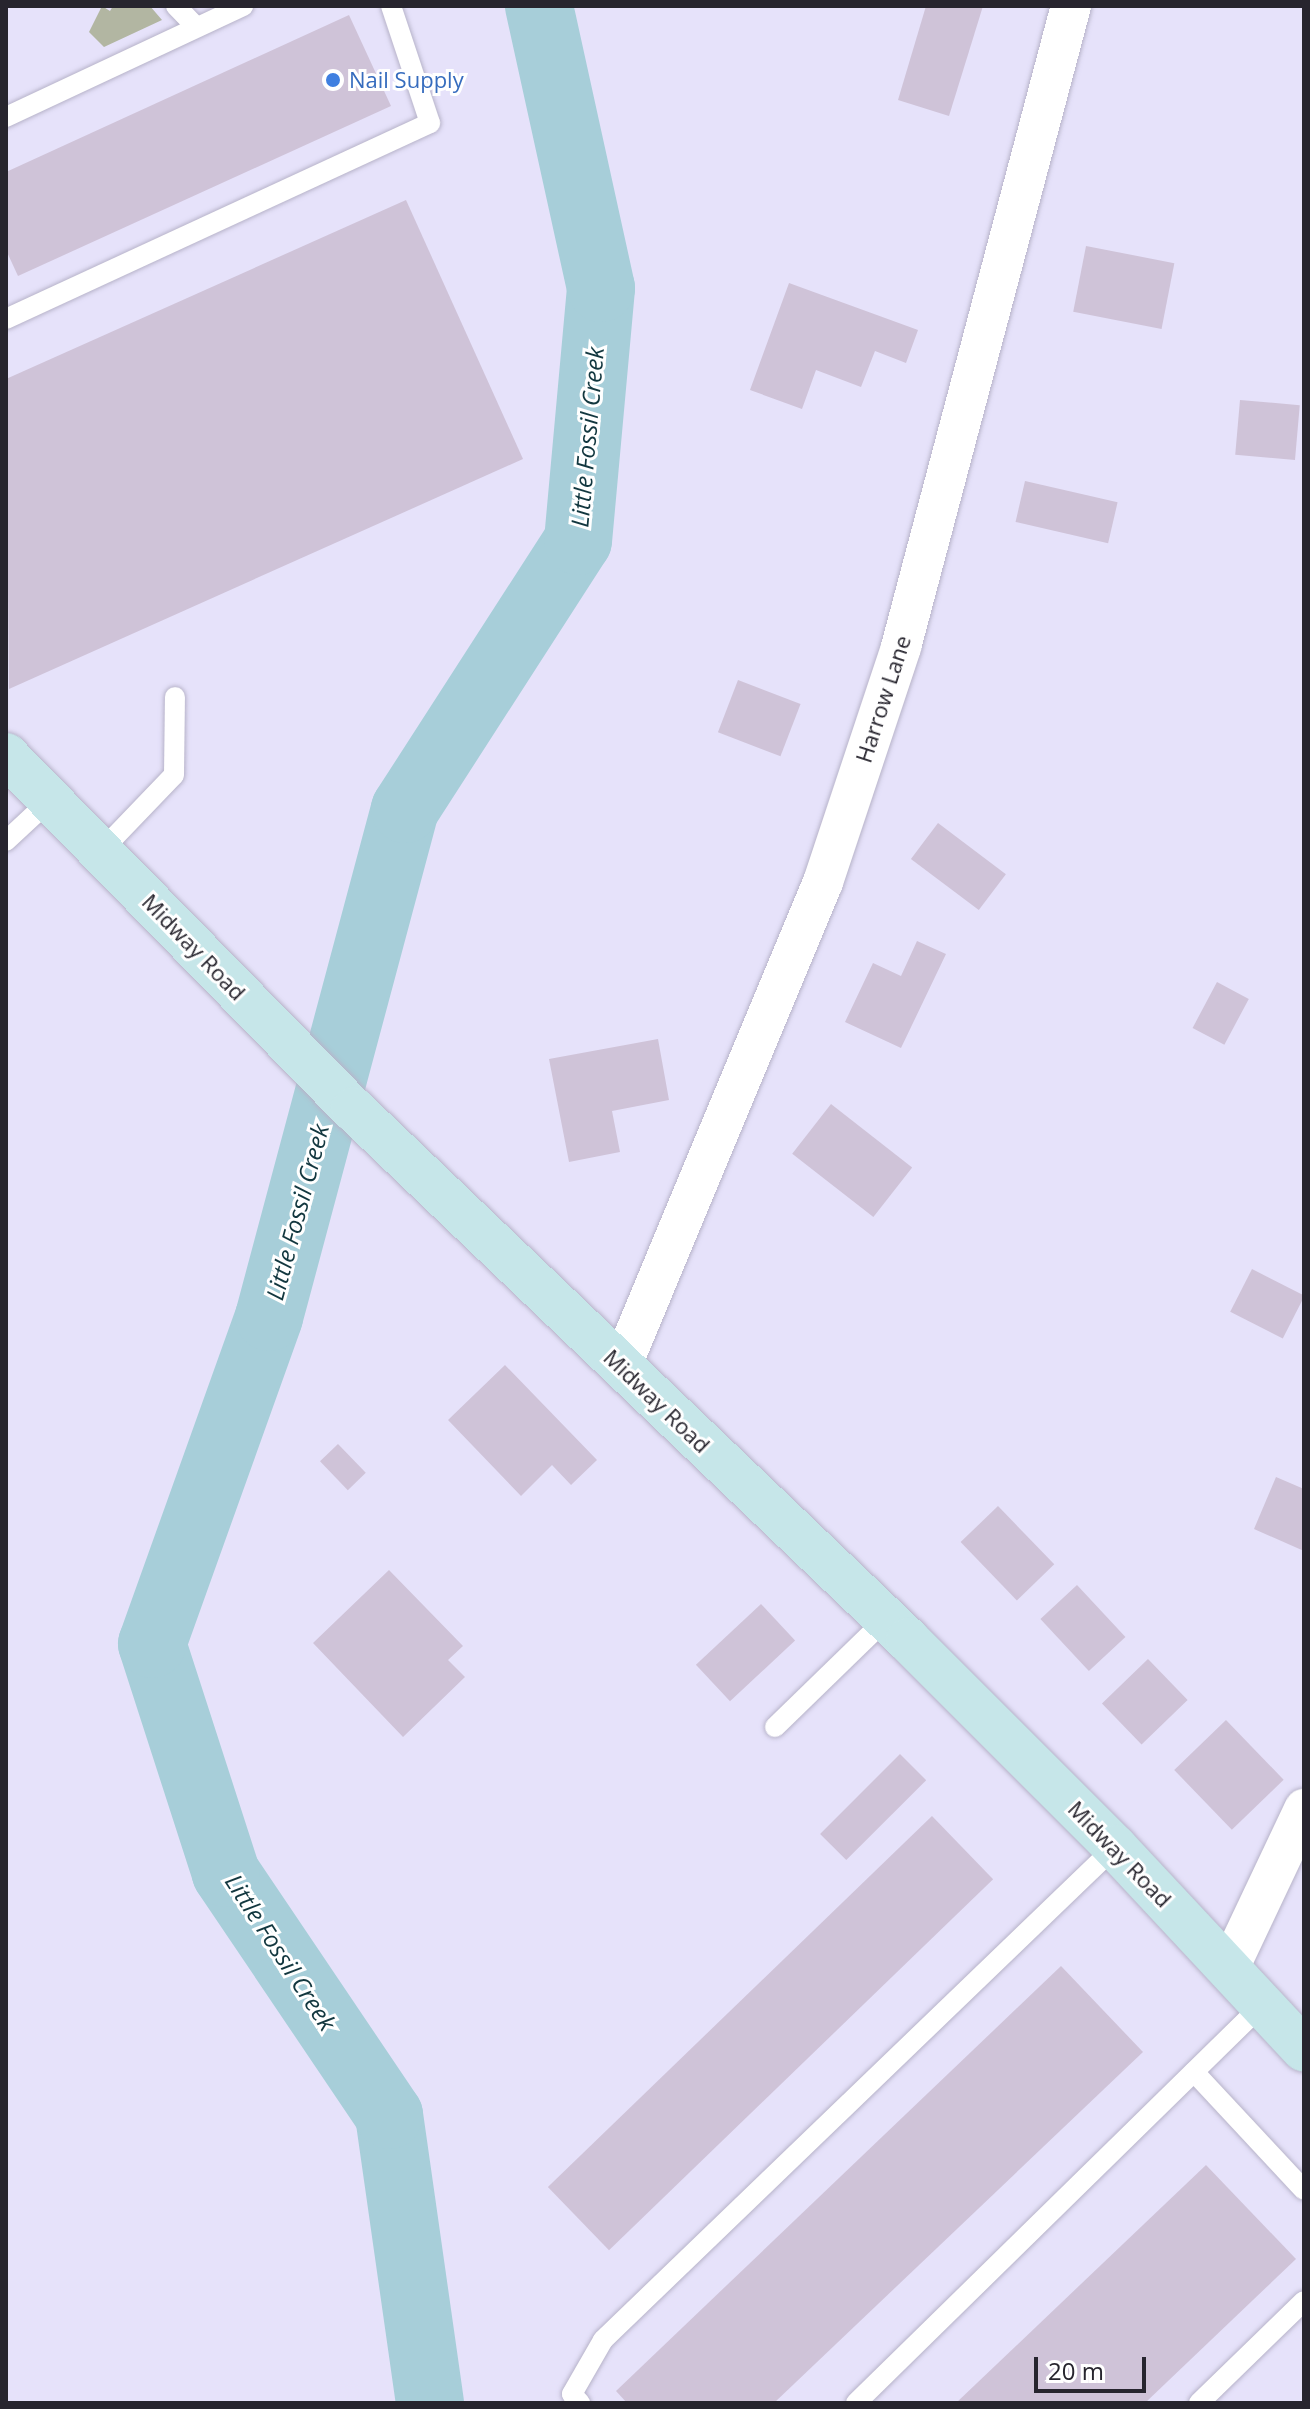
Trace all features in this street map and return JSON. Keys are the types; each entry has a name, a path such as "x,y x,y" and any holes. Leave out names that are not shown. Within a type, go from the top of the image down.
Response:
{"main road":[{"name":"Midway Road","path":"6,755 433,1186 886,1619 1115,1847 1304,2050"}],"street":[{"name":"Harrow Lane","path":"621,1367 823,882 901,647 1071,6"},
{"path":"1229,1968 1304,1809"}],"lane":[{"path":"176,6 196,27"},
{"path":"6,117 243,6"},
{"path":"6,319 430,123 391,6"},
{"path":"101,851 174,775 175,697"},
{"path":"6,841 50,800"},
{"path":"775,1727 886,1619"},
{"path":"580,2403 572,2394 603,2340 1115,1847"},
{"path":"856,2403 1262,2005"},
{"path":"1194,2072 1304,2190"},
{"path":"1199,2403 1303,2305"}],"green space":[{"path":"102,6 110,11 113,6 150,6 162,20 104,47 89,32"}],"building":[{"path":"926,6 983,6 949,116 898,100"},
{"path":"349,15 391,106 18,276 6,250 6,172"},
{"path":"406,200 523,459 9,689 6,379"},
{"path":"1086,246 1174,263 1162,329 1073,312"},
{"path":"789,283 918,330 906,363 875,351 861,387 816,370 802,409 750,390"},
{"path":"1240,400 1300,405 1295,460 1235,455"},
{"path":"1025,481 1118,502 1108,543 1016,522"},
{"path":"738,680 801,704 780,756 718,732"},
{"path":"938,823 1006,874 979,910 911,859"},
{"path":"917,941 946,954 901,1048 845,1022 873,963 901,976"},
{"path":"1217,982 1249,999 1224,1045 1193,1028"},
{"path":"658,1039 669,1100 612,1111 620,1152 569,1162 549,1059"},
{"path":"831,1104 912,1167 873,1217 792,1154"},
{"path":"1252,1269 1304,1295 1283,1339 1230,1312"},
{"path":"505,1365 597,1460 571,1485 552,1465 521,1496 448,1420"},
{"path":"338,1444 366,1473 348,1490 320,1461"},
{"path":"1276,1477 1304,1489 1304,1551 1254,1529"},
{"path":"998,1506 1054,1564 1017,1600 961,1542"},
{"path":"389,1570 463,1646 448,1660 465,1677 403,1737 313,1643"},
{"path":"1077,1585 1125,1637 1089,1671 1040,1619"},
{"path":"761,1604 795,1641 730,1701 696,1665"},
{"path":"1148,1659 1188,1700 1142,1744 1102,1703"},
{"path":"1226,1720 1284,1780 1232,1830 1174,1770"},
{"path":"900,1754 926,1780 846,1860 820,1834"},
{"path":"932,1816 993,1879 609,2250 548,2187"},
{"path":"1061,1966 1143,2052 774,2403 627,2403 616,2391"},
{"path":"1206,2165 1296,2259 1145,2403 956,2403"}],"waterway":[{"name":"Little Fossil Creek","path":"430,2403 389,2115 226,1873 152,1644 269,1317 405,809 578,541 601,288 539,6"}],"place":[{"name":"Nail Supply","path":"333,80"}]}
